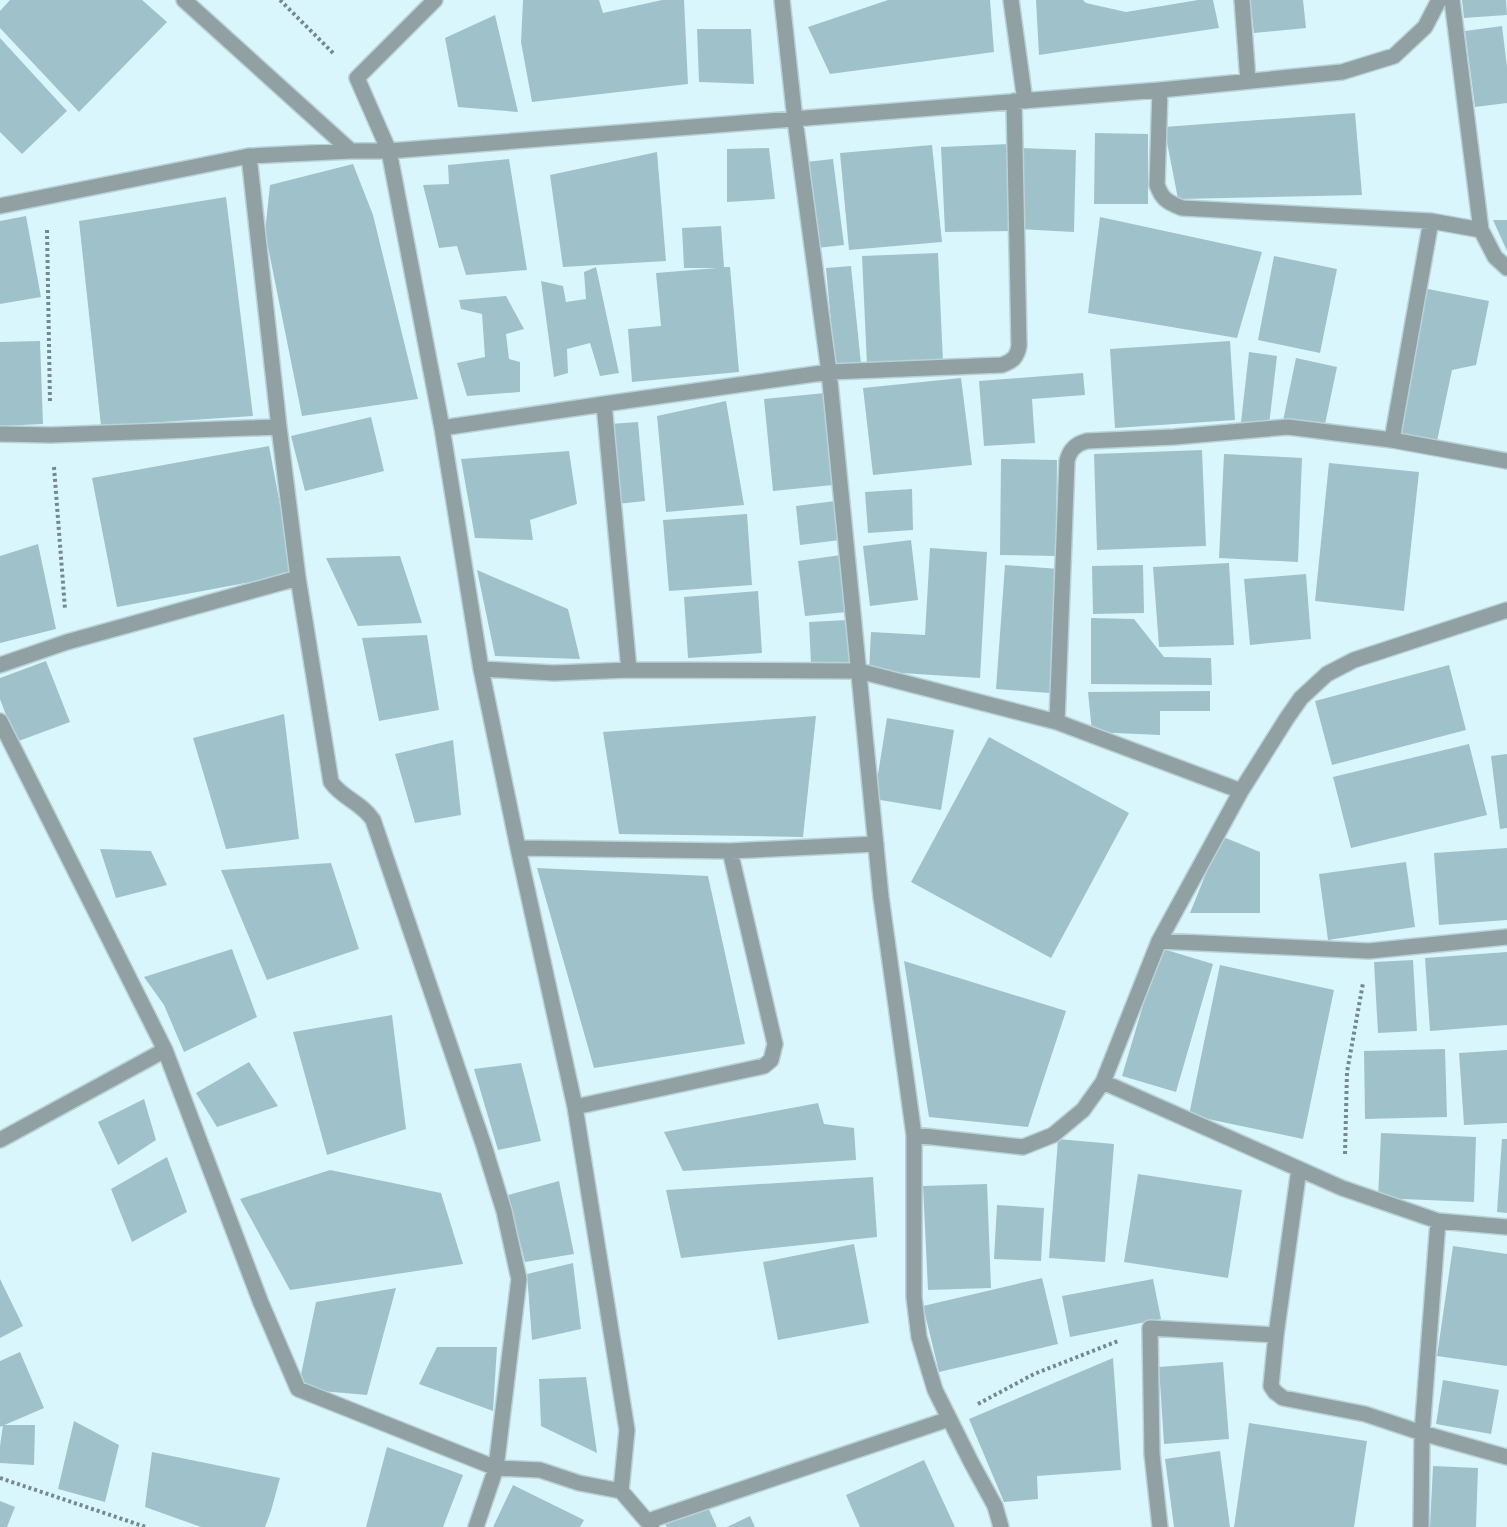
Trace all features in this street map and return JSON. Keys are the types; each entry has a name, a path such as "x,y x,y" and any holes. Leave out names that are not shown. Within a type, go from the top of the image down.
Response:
{"street":[{"path":"184,0 351,151"},
{"path":"435,0 357,78 389,151 442,428 481,669 575,1107 627,1430 621,1491"},
{"path":"782,0 795,120 829,372 881,897 914,1135 914,1297 919,1337 935,1390 995,1506 1000,1527"},
{"path":"442,428 829,372 1002,365 1011,362 1017,356 1019,346 1020,101 1011,0"},
{"path":"1242,0 1248,81"},
{"path":"0,206 249,156 389,151 795,120 1160,90 1342,72 1394,56 1425,27 1439,0"},
{"path":"1452,0 1481,230 1495,257 1507,268"},
{"path":"1160,90 1157,185 1160,195 1169,203 1182,208 1431,221 1481,230"},
{"path":"249,156 298,578 331,782 343,796 368,812 373,820 480,1134 504,1211 519,1279 496,1468 476,1527"},
{"path":"1392,440 1431,221"},
{"path":"604,404 629,670"},
{"path":"0,434 51,435 279,427"},
{"path":"1057,722 1067,461 1069,453 1079,443 1288,427 1392,440 1507,461"},
{"path":"0,665 67,642 298,578"},
{"path":"914,1135 1023,1147 1053,1135 1083,1110 1104,1082 1159,941 1241,791 1301,698 1327,674 1354,660 1507,610"},
{"path":"481,669 554,673 629,670 859,671 1057,722 1241,791"},
{"path":"0,721 165,1050 261,1303 298,1389 496,1468 540,1470 579,1483 621,1491 650,1524 949,1419"},
{"path":"518,848 730,851 876,844"},
{"path":"575,1107 764,1066 771,1060 775,1044 730,851"},
{"path":"1159,941 1369,951 1507,937"},
{"path":"0,1140 165,1050"},
{"path":"1104,1082 1342,1188 1438,1221 1507,1227"},
{"path":"1299,1169 1276,1335 1271,1386 1275,1392 1283,1398 1365,1414 1507,1457"},
{"path":"1421,1527 1422,1432 1438,1221"},
{"path":"1160,1527 1152,1454 1150,1328 1276,1335"}],"path":[{"path":"280,0 357,78"},
{"path":"46,196 51,435 67,642"},
{"path":"1342,1188 1347,1072 1369,951"},
{"path":"949,1419 1034,1374 1150,1328"},
{"path":"0,1478 146,1527"}],"building":[{"path":"10,0 142,0 167,22 79,112 0,28 0,11"},
{"path":"523,0 599,0 603,13 662,0 684,0 688,84 532,102 521,42"},
{"path":"888,0 990,0 994,52 830,74 808,27"},
{"path":"1036,0 1083,0 1086,3 1126,12 1198,0 1213,0 1219,28 1039,55"},
{"path":"1250,0 1303,0 1306,28 1254,33"},
{"path":"1462,0 1506,0 1507,15 1464,18"},
{"path":"495,15 518,112 458,107 445,38"},
{"path":"1502,26 1507,67 1507,103 1475,107 1465,31"},
{"path":"697,29 751,29 754,84 699,82"},
{"path":"0,38 67,111 22,154 0,132"},
{"path":"1355,113 1362,195 1178,199 1164,127"},
{"path":"1095,133 1148,134 1148,204 1094,204"},
{"path":"1009,144 1013,231 945,232 941,147"},
{"path":"932,145 942,242 849,250 840,153"},
{"path":"769,148 775,199 727,202 727,149"},
{"path":"1020,148 1076,150 1074,232 1018,229"},
{"path":"657,152 666,261 563,267 550,175"},
{"path":"509,159 527,270 466,275 457,246 439,248 423,185 449,184 448,165"},
{"path":"833,159 844,245 817,248 806,162"},
{"path":"353,164 373,215 418,399 302,416 265,232 270,185"},
{"path":"226,197 253,416 101,426 79,221"},
{"path":"26,216 41,297 0,304 0,221"},
{"path":"1100,217 1262,252 1237,338 1088,313"},
{"path":"1493,220 1507,220 1507,251"},
{"path":"721,226 724,267 730,267 739,372 632,382 628,329 661,326 656,273 717,268 684,268 682,228"},
{"path":"938,253 943,362 867,365 862,256"},
{"path":"1274,256 1337,269 1320,353 1258,340"},
{"path":"851,266 861,364 835,366 826,268"},
{"path":"596,267 619,373 600,376 590,343 567,349 568,373 554,377 541,281 563,286 566,302 586,299 584,272"},
{"path":"1423,288 1489,301 1476,365 1452,370 1436,446 1393,436"},
{"path":"506,296 524,329 506,334 509,359 520,362 520,392 467,396 457,363 485,357 482,314 461,309 459,300"},
{"path":"40,341 43,424 0,426 0,342"},
{"path":"1230,341 1235,420 1115,428 1110,349"},
{"path":"1249,352 1277,356 1269,425 1241,422"},
{"path":"1296,358 1337,367 1324,429 1283,421"},
{"path":"1083,373 1085,395 1032,399 1035,443 984,446 979,381"},
{"path":"961,378 972,465 873,475 863,388"},
{"path":"825,393 833,485 773,491 764,399"},
{"path":"726,401 744,505 666,512 657,416"},
{"path":"371,417 384,471 305,491 291,436"},
{"path":"638,422 645,501 617,504 610,424"},
{"path":"269,446 293,574 117,607 92,478"},
{"path":"1202,450 1206,546 1097,550 1094,454"},
{"path":"569,451 577,504 530,520 533,540 475,538 461,459"},
{"path":"1224,454 1302,458 1298,562 1219,558"},
{"path":"1001,459 1057,460 1056,556 1000,555"},
{"path":"1329,463 1419,472 1404,611 1315,601"},
{"path":"912,489 913,530 868,533 865,492"},
{"path":"835,501 840,540 800,545 796,506"},
{"path":"747,514 752,585 669,591 663,520"},
{"path":"911,540 918,600 870,606 863,546"},
{"path":"38,544 56,629 0,643 0,556"},
{"path":"930,548 987,552 980,678 869,671 871,632 925,635"},
{"path":"841,555 847,612 805,616 798,561"},
{"path":"400,556 422,623 358,626 326,558"},
{"path":"1229,563 1234,645 1159,647 1153,567"},
{"path":"1005,565 1059,569 1050,693 996,689"},
{"path":"1143,565 1144,613 1093,614 1092,566"},
{"path":"477,570 568,609 580,659 495,656"},
{"path":"1306,574 1311,639 1250,645 1244,579"},
{"path":"758,591 762,653 688,658 684,597"},
{"path":"1091,618 1134,619 1164,657 1211,658 1212,685 1091,684"},
{"path":"848,620 850,662 811,664 809,622"},
{"path":"427,635 439,710 379,721 362,638"},
{"path":"46,661 70,722 16,742 0,699 0,678"},
{"path":"1449,665 1466,730 1332,765 1315,701"},
{"path":"1210,691 1210,711 1160,711 1160,735 1092,732 1088,692"},
{"path":"284,714 299,839 226,849 193,738"},
{"path":"816,716 803,837 619,834 603,732"},
{"path":"887,718 954,730 941,810 874,799"},
{"path":"989,737 1129,813 1051,958 911,882"},
{"path":"453,740 461,815 415,823 395,754"},
{"path":"1469,744 1487,815 1351,848 1333,777"},
{"path":"1507,754 1507,828 1500,829 1491,756"},
{"path":"1221,836 1260,852 1260,913 1190,913"},
{"path":"1507,848 1507,920 1439,925 1434,853"},
{"path":"100,849 151,851 167,885 116,898"},
{"path":"1406,862 1415,927 1328,940 1319,874"},
{"path":"331,863 359,949 267,980 221,870"},
{"path":"537,868 708,876 745,1044 594,1068"},
{"path":"1160,948 1213,964 1176,1092 1122,1076"},
{"path":"232,949 257,1017 184,1052 164,1005 144,977"},
{"path":"1507,952 1507,1025 1430,1031 1425,958"},
{"path":"1413,960 1417,1031 1378,1033 1374,962"},
{"path":"904,961 1066,1011 1028,1127 929,1117"},
{"path":"1220,965 1334,990 1303,1139 1189,1115"},
{"path":"392,1015 406,1129 327,1155 293,1032"},
{"path":"1445,1049 1447,1117 1365,1119 1364,1051"},
{"path":"1507,1050 1507,1123 1464,1125 1459,1053"},
{"path":"249,1062 278,1106 217,1127 196,1093"},
{"path":"521,1063 541,1141 498,1150 474,1069"},
{"path":"144,1099 156,1140 118,1165 98,1122"},
{"path":"818,1103 824,1124 854,1128 856,1160 683,1171 664,1132"},
{"path":"1381,1133 1476,1137 1474,1202 1378,1198"},
{"path":"1058,1139 1114,1144 1105,1262 1049,1258"},
{"path":"1502,1139 1507,1139 1507,1213 1497,1212"},
{"path":"167,1157 187,1212 132,1242 111,1189"},
{"path":"330,1170 441,1193 463,1264 290,1290 240,1199"},
{"path":"1138,1174 1242,1190 1228,1278 1124,1262"},
{"path":"873,1177 877,1237 681,1258 666,1190"},
{"path":"559,1181 574,1254 525,1262 508,1195"},
{"path":"987,1184 991,1288 928,1290 923,1186"},
{"path":"997,1205 1044,1208 1041,1261 994,1259"},
{"path":"854,1244 869,1323 778,1340 763,1262"},
{"path":"1453,1246 1507,1254 1507,1366 1437,1356"},
{"path":"573,1263 581,1329 532,1340 527,1274"},
{"path":"1042,1278 1058,1344 939,1372 923,1306"},
{"path":"0,1279 23,1326 0,1338"},
{"path":"1153,1279 1161,1319 1070,1337 1062,1296"},
{"path":"396,1288 367,1395 298,1389 316,1302"},
{"path":"437,1347 497,1347 493,1411 419,1384"},
{"path":"20,1352 44,1408 0,1427 0,1361"},
{"path":"1113,1358 1121,1470 1037,1476 1038,1499 1004,1502 969,1419"},
{"path":"1223,1362 1229,1439 1164,1444 1159,1367"},
{"path":"586,1377 597,1453 541,1426 539,1379"},
{"path":"1443,1380 1499,1390 1491,1434 1436,1424"},
{"path":"74,1421 119,1445 105,1502 58,1489"},
{"path":"1249,1423 1367,1441 1354,1527 1234,1527"},
{"path":"3,1425 35,1425 34,1465 0,1463"},
{"path":"387,1447 463,1475 443,1527 366,1527"},
{"path":"1220,1451 1230,1527 1174,1527 1165,1459"},
{"path":"152,1452 280,1478 265,1527 201,1527 145,1507"},
{"path":"924,1460 955,1527 860,1527 846,1495"},
{"path":"1433,1466 1478,1468 1476,1527 1430,1527"},
{"path":"513,1485 584,1520 580,1527 493,1527"},
{"path":"0,1501 15,1507 7,1527 0,1527"},
{"path":"707,1505 717,1527 667,1527 665,1525"},
{"path":"750,1516 755,1527 727,1527"}]}
